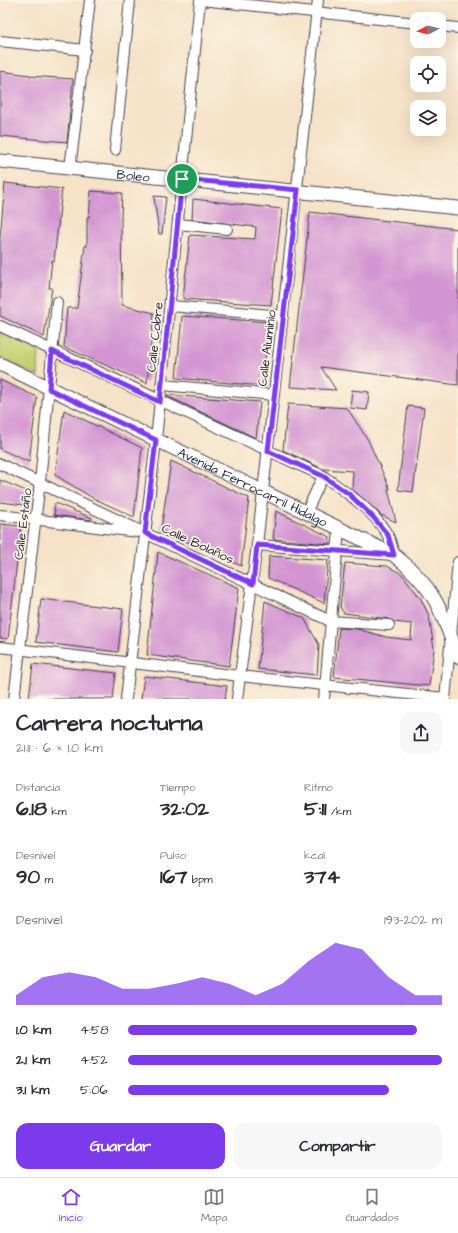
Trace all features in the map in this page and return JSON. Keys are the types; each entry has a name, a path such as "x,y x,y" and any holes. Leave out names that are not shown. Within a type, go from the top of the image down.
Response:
{"main road":[{"name":"Boleo","path":"0,161 298,190 458,208"},
{"name":"Avenida Ferrocarril Hidalgo","path":"0,364 339,530 394,555 413,570 425,583 437,602 458,657"}],"street":[{"path":"70,168 90,0"},
{"path":"115,150 130,0"},
{"path":"200,0 410,23"},
{"name":"Calle Cobre","path":"126,699 171,306 200,0"},
{"name":"Calle Aluminio","path":"237,699 253,584 262,492 298,190 318,0"},
{"path":"446,27 458,28"},
{"path":"0,40 85,50"},
{"path":"178,224 227,229"},
{"name":"Calle Estaño","path":"14,699 36,519 57,302"},
{"path":"171,306 283,316"},
{"path":"0,326 160,402 323,476 349,494 373,517 388,535 394,555 257,545"},
{"path":"162,385 274,395"},
{"name":"Calle Bolaños","path":"0,464 330,621 390,625"},
{"path":"306,513 323,476"},
{"path":"0,515 145,533"},
{"path":"324,699 339,530"},
{"path":"0,648 445,698 458,562"}],"green space":[{"path":"0,332 39,349 38,376 0,357"}],"building":[{"path":"0,71 30,76 73,79 67,142 0,136"},
{"path":"5,183 62,189 54,261 52,260 49,288 52,288 44,337 0,316 0,238"},
{"path":"91,191 122,193 122,305 154,313 147,383 64,347 67,308 77,308 85,246 87,246 87,217 89,217"},
{"path":"154,196 166,197 162,234 159,234"},
{"path":"193,199 282,209 271,305 183,299 190,235 255,239 256,227 192,219"},
{"path":"310,212 458,229 458,385 321,367 336,390 290,387"},
{"path":"182,316 269,322 262,386 176,378"},
{"path":"0,380 37,397 29,462 0,449"},
{"path":"352,390 369,392 367,410 350,408"},
{"path":"167,396 260,402 256,438"},
{"path":"288,404 347,408 368,440 390,489 388,489 396,522 381,515 352,489 353,471 323,469 283,450"},
{"path":"408,406 424,408 413,492 398,490"},
{"path":"64,410 142,448 134,517 91,497 55,475"},
{"path":"171,461 249,498 241,566 161,530"},
{"path":"0,480 26,491 24,505 0,502"},
{"path":"55,503 92,518 91,520 54,515"},
{"path":"276,511 330,537 329,544 273,539"},
{"path":"0,524 21,526 8,639 0,638"},
{"path":"158,552 239,588 229,666 147,655"},
{"path":"269,556 328,560 324,603 268,578"},
{"path":"345,563 387,566 402,574 421,599 429,616 434,649 429,686 334,677 339,628 357,629 386,637 411,640 412,624 394,622 389,619 344,613 340,607"},
{"path":"41,599 123,609 118,652 36,642"},
{"path":"265,601 304,618 319,645 317,675 258,669"},
{"path":"33,664 116,673 113,699 29,699"},
{"path":"144,676 227,686 225,699 141,699"}],"route":[{"path":"182,179 298,190 268,451 323,476 349,494 380,524 388,535 394,555 257,545 253,584 145,533 156,440 49,389 52,351 160,402 171,306 182,179"}]}
